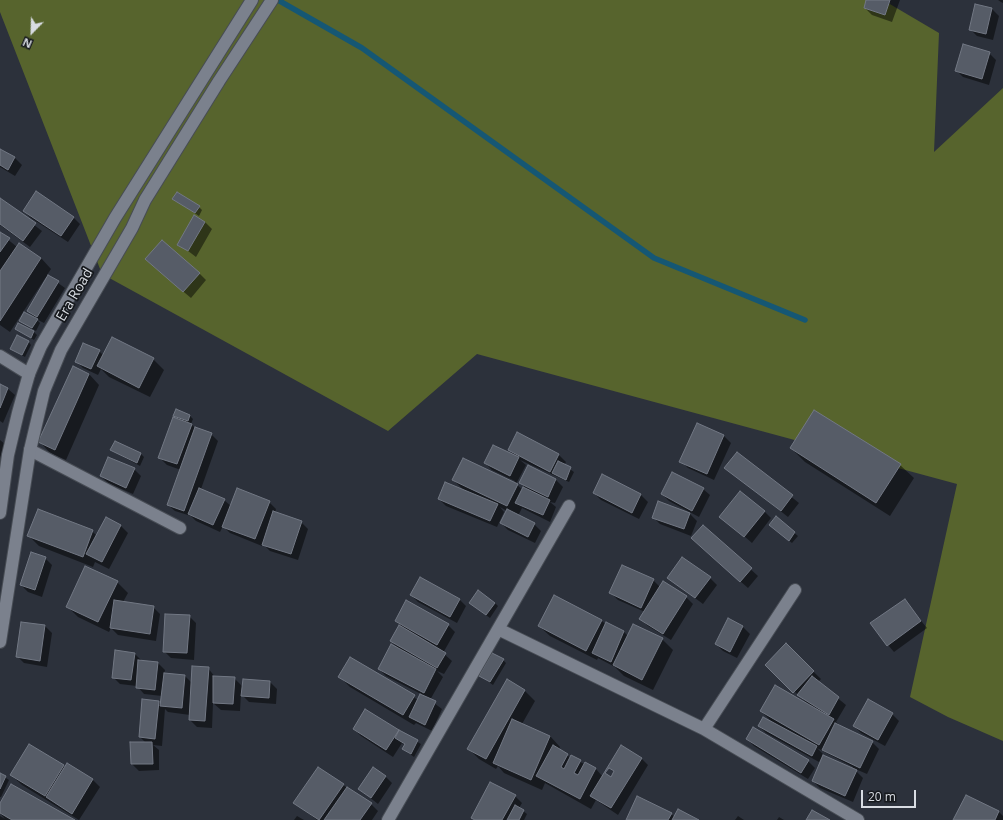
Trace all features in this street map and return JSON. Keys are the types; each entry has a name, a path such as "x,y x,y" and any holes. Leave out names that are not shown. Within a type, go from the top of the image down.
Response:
{"main road":[{"path":"0,513 8,455 29,374 41,346 115,218 251,1"},
{"name":"Era Road","path":"0,642 30,450 44,391 61,350 132,228 145,200 269,5"},
{"path":"115,218 132,228"},
{"path":"0,356 29,374"},
{"path":"30,450 180,528"},
{"path":"388,820 569,506"},
{"path":"704,729 795,590"},
{"path":"498,629 704,729 858,820"}],"green space":[{"path":"0,0 883,0 939,33 934,152 1003,88 1003,741 948,717 910,697 957,484 477,354 388,431 102,274 0,12"}],"building":[{"path":"866,0 890,0 885,15 864,8"},
{"path":"975,4 992,8 986,34 969,30"},
{"path":"963,44 990,52 982,79 955,71"},
{"path":"0,149 15,157 8,170 0,165"},
{"path":"36,191 74,217 61,236 23,211"},
{"path":"177,192 200,206 195,213 172,199"},
{"path":"0,198 36,223 23,241 0,224"},
{"path":"194,215 205,222 188,251 177,245"},
{"path":"0,232 10,238 0,252"},
{"path":"162,240 200,273 183,292 145,259"},
{"path":"19,243 41,258 0,321 0,271"},
{"path":"48,275 59,281 37,317 27,311"},
{"path":"24,312 38,319 32,328 19,321"},
{"path":"18,323 34,331 31,338 15,329"},
{"path":"17,335 29,341 22,355 10,349"},
{"path":"112,337 154,358 139,388 97,366"},
{"path":"83,343 100,350 91,369 75,362"},
{"path":"73,366 89,374 55,450 38,442"},
{"path":"0,384 8,388 0,408"},
{"path":"176,409 190,415 188,421 173,416"},
{"path":"814,410 901,464 876,503 790,448"},
{"path":"173,417 192,424 177,464 158,458"},
{"path":"697,423 724,435 707,474 679,462"},
{"path":"195,427 212,433 184,511 167,505"},
{"path":"517,432 559,454 550,472 508,450"},
{"path":"115,441 141,453 137,463 110,450"},
{"path":"493,445 519,457 510,476 484,463"},
{"path":"737,452 793,495 781,511 724,468"},
{"path":"108,457 135,468 126,488 100,476"},
{"path":"463,458 518,484 507,506 452,480"},
{"path":"558,461 571,467 566,480 552,473"},
{"path":"528,465 556,479 548,497 519,483"},
{"path":"672,472 704,488 692,511 661,494"},
{"path":"602,474 641,494 632,513 593,493"},
{"path":"445,482 498,504 490,521 438,499"},
{"path":"523,487 550,500 543,515 515,503"},
{"path":"199,488 225,499 213,525 188,514"},
{"path":"237,488 270,501 255,539 222,527"},
{"path":"740,491 765,511 744,537 719,517"},
{"path":"658,501 690,513 684,529 652,518"},
{"path":"38,509 93,530 83,557 27,536"},
{"path":"507,509 535,523 528,537 500,523"},
{"path":"273,511 302,521 291,554 262,545"},
{"path":"776,516 795,532 789,541 769,525"},
{"path":"106,517 121,525 102,562 86,554"},
{"path":"703,525 752,568 740,582 691,538"},
{"path":"31,552 46,557 35,590 20,585"},
{"path":"682,557 711,577 695,598 667,578"},
{"path":"622,565 654,579 641,608 609,593"},
{"path":"85,566 118,581 98,622 66,607"},
{"path":"420,577 460,599 450,617 410,595"},
{"path":"663,581 687,596 663,634 639,619"},
{"path":"478,590 495,603 486,615 469,603"},
{"path":"554,595 602,620 586,651 538,626"},
{"path":"905,599 921,621 887,646 870,623"},
{"path":"114,600 154,606 150,634 110,628"},
{"path":"406,600 449,624 437,645 395,621"},
{"path":"165,614 190,615 187,653 163,652"},
{"path":"728,618 743,626 730,652 715,644"},
{"path":"21,622 45,625 40,661 16,657"},
{"path":"606,622 624,631 611,662 592,653"},
{"path":"633,624 663,638 642,680 613,665"},
{"path":"399,625 446,653 437,668 390,641"},
{"path":"786,643 814,671 793,693 765,665"},
{"path":"391,644 436,669 424,693 378,669"},
{"path":"115,650 135,653 131,680 112,678"},
{"path":"492,653 504,659 490,682 479,676"},
{"path":"350,657 415,695 403,715 338,677"},
{"path":"138,660 158,662 155,690 136,688"},
{"path":"192,666 209,667 205,721 189,720"},
{"path":"164,673 185,675 182,708 160,706"},
{"path":"213,676 235,677 233,704 213,703"},
{"path":"812,676 839,697 829,715 797,695"},
{"path":"243,679 270,681 269,698 241,696"},
{"path":"507,679 525,690 486,759 467,749"},
{"path":"775,685 834,719 819,745 760,711"},
{"path":"420,694 436,701 425,725 409,717"},
{"path":"142,699 159,701 155,739 139,737"},
{"path":"868,699 893,713 878,740 853,726"},
{"path":"365,709 399,730 386,750 353,729"},
{"path":"763,717 817,746 812,756 758,726"},
{"path":"512,719 550,736 531,780 493,763"},
{"path":"835,723 873,741 860,768 822,750"},
{"path":"753,727 809,760 801,773 746,739"},
{"path":"399,730 418,740 411,754 402,749 405,744 395,738"},
{"path":"130,742 152,742 153,764 131,764"},
{"path":"29,744 64,765 45,796 10,775"},
{"path":"553,745 568,754 561,767 564,769 571,755 581,760 574,773 578,775 585,762 596,768 580,799 536,776"},
{"path":"621,745 642,758 611,808 590,796","holes":["609,768 614,771 611,777 605,773"]},
{"path":"823,755 857,770 845,796 812,781"},
{"path":"67,763 93,779 72,814 46,797"},
{"path":"318,767 344,784 319,820 293,803"},
{"path":"373,767 386,776 371,798 358,789"},
{"path":"0,773 6,776 0,789"},
{"path":"490,782 516,795 502,820 475,820 471,818"},
{"path":"11,784 75,820 12,820 0,813 0,803"},
{"path":"347,787 372,803 360,820 324,820"},
{"path":"966,795 999,811 995,820 953,820"},
{"path":"637,796 672,813 668,820 626,820"},
{"path":"515,805 524,810 519,820 507,820"},
{"path":"678,809 699,820 672,820"},
{"path":"812,810 830,820 806,820"}],"waterway":[{"path":"278,0 362,48 654,258 805,320"}]}
